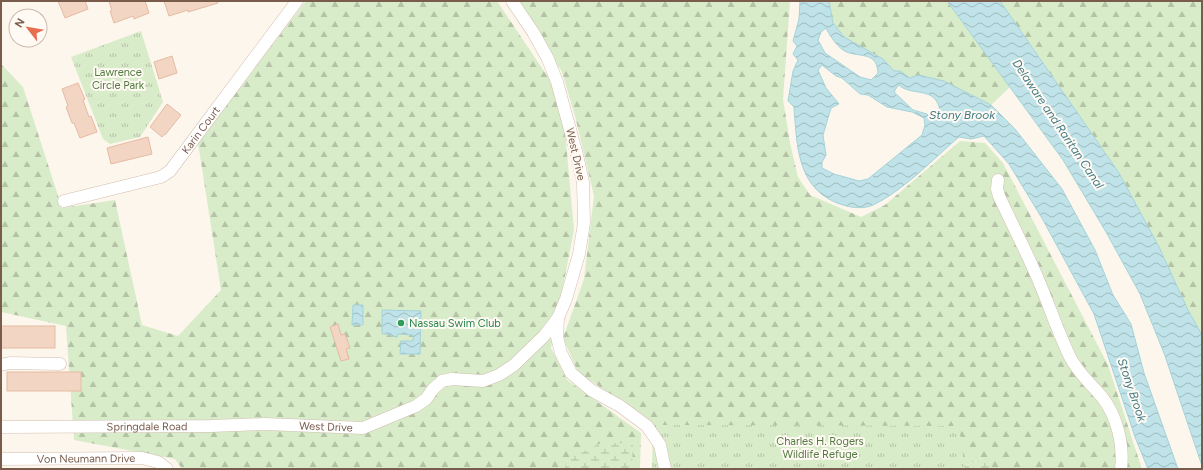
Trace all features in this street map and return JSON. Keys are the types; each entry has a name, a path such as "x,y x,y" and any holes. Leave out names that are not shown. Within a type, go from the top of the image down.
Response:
{"street":[{"name":"Karin Court","path":"64,201 161,177 170,171 297,1"},
{"name":"West Drive","path":"294,424 363,428 416,406 426,399 433,389 442,381 452,379 483,381 499,375 514,365 544,336 558,318 566,299 579,254 584,223 582,182 577,155 557,82 548,59 533,32 512,1"},
{"path":"998,180 997,189 999,196 1037,277 1071,359 1080,373 1102,398 1110,410 1122,446 1121,469"},
{"name":"West Drive","path":"558,318 557,337 561,353 571,373 591,390 620,406 647,426 660,444 665,469"},
{"path":"1,364 60,364"},
{"name":"Springdale Road","path":"1,427 294,424"},
{"name":"Von Neumann Drive","path":"1,459 142,458 158,462 167,469"}],"green space":[{"path":"306,1 497,1 562,98 574,230 551,348 567,380 641,433 640,469 182,469 175,459 74,440 66,326 1,312 1,64 23,87 62,208 115,200 142,325 178,336 221,290 198,143"},
{"path":"516,1 790,1 783,99 790,143 798,177 810,195 861,217 885,205 960,141 985,143 1003,163 1108,365 1142,469 991,469 982,458 959,469 676,469 628,406 578,372 563,338 584,279 594,196 575,116 562,72"},
{"path":"829,1 947,1 1010,87 991,105 944,81 910,78 900,71 894,71 883,59 844,37 833,23"},
{"path":"1000,1 1202,1 1202,335 1188,310 1159,247 1119,173"},
{"name":"Lawrence Circle Park","path":"141,31 163,102 140,137 110,144 103,139 71,57"},
{"name":"Charles H. Rogers Wildlife Refuge","path":"653,425 959,426 965,469 652,469"},
{"path":"601,443 633,443 632,469 565,469 566,460"},
{"path":"983,458 991,469 959,469"}],"water":[{"name":"Stony Brook","path":"800,1 829,1 833,23 844,37 883,59 894,71 900,71 910,78 918,75 944,81 991,105 1015,129 1062,189 1095,250 1113,295 1131,324 1144,373 1178,469 1148,469 1135,437 1094,314 1043,220 1009,164 984,136 971,139 959,137 907,183 884,199 870,206 858,208 843,205 828,198 816,189 802,166 796,137 794,107 788,101 793,71 798,60 793,54 797,46 793,41 799,19","holes":["826,28 833,40 843,50 848,53 865,56 874,61 877,65 878,73 871,80 860,77 825,53 818,40 821,32","822,65 836,76 842,78 860,94 868,95 887,107 912,112 924,118 925,125 922,135 868,179 859,181 834,174 822,168 822,162 826,155 823,135 831,108 839,104 826,88 818,70","899,85 934,98 938,103 940,111 936,117 931,119 927,114 913,110 894,92"]},
{"name":"Delaware and Raritan Canal","path":"947,1 1000,1 1119,173 1159,247 1188,310 1202,335 1202,466 1164,353 1140,294 1106,232 1063,160"},
{"path":"353,305 363,305 363,325 352,325"},
{"name":"Nassau Swim Club","path":"382,310 421,311 420,354 400,354 401,341 413,341 413,335 398,334 397,337 391,336 390,334 382,334"}],"building":[{"path":"58,1 85,1 88,9 65,18"},
{"path":"109,1 145,1 149,13 134,19 133,16 114,23 110,11 112,11"},
{"path":"164,1 218,1 218,3 169,16"},
{"path":"172,56 177,73 159,79 154,62"},
{"path":"78,83 85,99 83,100 89,117 91,116 97,132 80,138 66,107 68,106 62,89"},
{"path":"167,104 181,115 162,137 150,127"},
{"path":"148,137 152,154 111,164 107,148"},
{"path":"338,324 341,335 345,334 350,348 346,349 349,359 341,361 330,327"},
{"path":"1,326 55,326 55,348 1,348"},
{"path":"7,372 81,372 81,391 7,391"}],"place":[{"name":"Nassau Swim Club","path":"401,323"}]}
